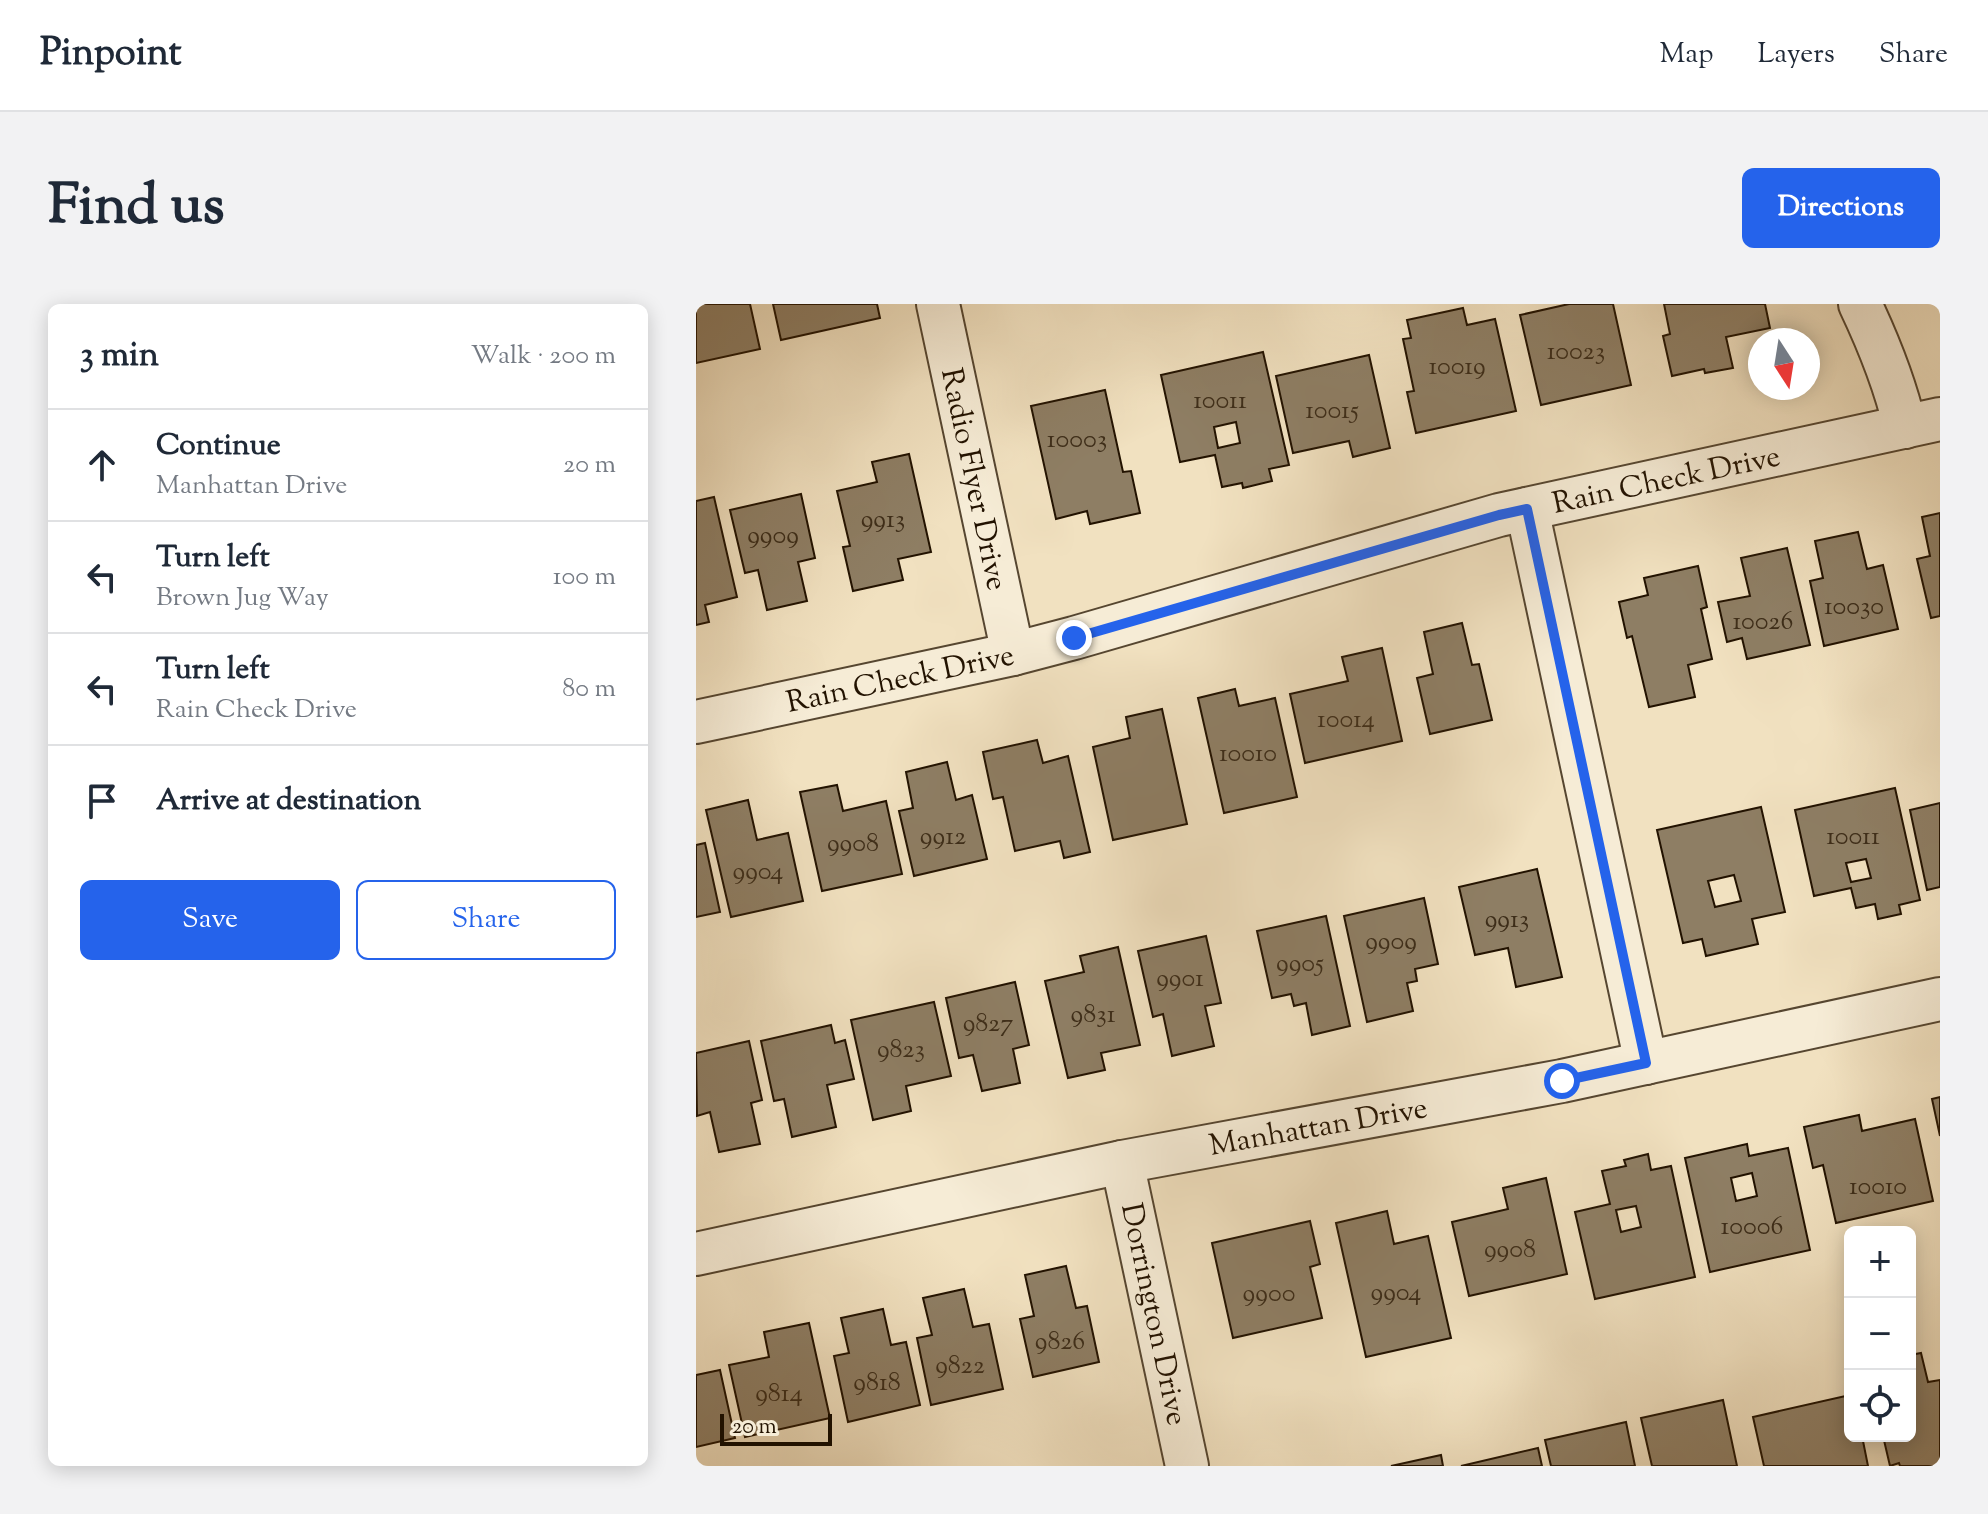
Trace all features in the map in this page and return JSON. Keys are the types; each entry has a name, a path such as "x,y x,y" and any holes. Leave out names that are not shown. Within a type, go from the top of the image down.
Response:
{"street":[{"name":"Radio Flyer Drive","path":"938,304 1013,654"},
{"path":"1860,304 1880,345 1901,411 1922,423"},
{"name":"Rain Check Drive","path":"696,722 1013,654 1499,515 1922,423"},
{"path":"1527,509 1646,1063"},
{"name":"Manhattan Drive","path":"696,1254 1122,1162 1562,1081 1940,999"},
{"name":"Dorrington Drive","path":"1122,1162 1187,1466"}],"building":[{"path":"696,304 750,304 760,349 696,363"},
{"path":"773,304 877,304 880,318 781,340"},
{"path":"1569,304 1613,304 1631,385 1541,405 1520,315"},
{"path":"1664,304 1765,304 1770,328 1748,328 1748,332 1726,337 1733,368 1705,373 1704,369 1672,376 1663,336 1670,334"},
{"path":"1463,308 1467,325 1495,319 1516,411 1416,433 1407,392 1414,391 1403,339 1411,338 1407,320"},
{"path":"1263,352 1289,465 1269,469 1272,481 1243,488 1242,483 1222,487 1215,455 1180,462 1161,375","holes":["1236,422 1240,443 1218,448 1214,427"]},
{"path":"1369,355 1390,448 1353,457 1349,441 1293,453 1276,376"},
{"path":"1105,390 1123,472 1131,471 1140,513 1090,524 1087,511 1056,519 1031,406"},
{"path":"909,454 931,552 898,559 903,580 853,591 843,547 850,546 837,491 877,482 872,462"},
{"path":"801,494 815,558 798,562 807,601 767,610 758,570 745,573 730,510"},
{"path":"714,497 737,597 705,605 709,622 696,625 696,501"},
{"path":"1940,513 1940,616 1931,618 1917,559 1930,556 1922,517"},
{"path":"1858,532 1867,569 1883,565 1898,629 1824,646 1810,581 1823,578 1815,541"},
{"path":"1787,548 1810,645 1747,659 1742,638 1727,642 1718,602 1750,596 1741,558"},
{"path":"1698,566 1707,607 1701,609 1712,659 1688,665 1695,697 1649,707 1632,636 1627,638 1619,602 1648,595 1644,578"},
{"path":"1462,623 1472,665 1479,664 1492,720 1430,734 1417,678 1433,674 1424,632"},
{"path":"1382,648 1402,741 1305,763 1290,694 1348,681 1342,657"},
{"path":"1235,689 1239,706 1275,698 1297,797 1224,813 1198,698"},
{"path":"1162,709 1187,824 1113,840 1093,747 1130,738 1126,717"},
{"path":"1037,740 1043,763 1068,756 1090,852 1064,858 1060,841 1015,851 1003,797 993,799 983,752"},
{"path":"947,762 956,800 972,795 987,859 914,876 899,811 913,808 906,772"},
{"path":"837,785 843,811 886,801 902,874 822,891 800,792"},
{"path":"1895,788 1920,900 1899,905 1901,914 1878,919 1875,904 1856,908 1851,888 1814,896 1795,810","holes":["1866,859 1871,878 1851,882 1846,863"]},
{"path":"748,800 757,840 788,833 803,901 731,917 706,810"},
{"path":"1940,803 1940,887 1927,890 1910,810"},
{"path":"1761,807 1785,912 1752,919 1758,944 1706,956 1702,939 1683,943 1657,830","holes":["1734,875 1741,901 1715,907 1708,881"]},
{"path":"705,843 720,912 696,917 696,845"},
{"path":"1537,869 1562,977 1516,987 1508,948 1475,955 1459,887"},
{"path":"1424,898 1438,964 1415,969 1417,981 1407,983 1413,1011 1367,1022 1344,916"},
{"path":"1326,916 1350,1026 1312,1035 1306,1003 1294,1006 1291,994 1272,998 1257,931"},
{"path":"1206,936 1221,1003 1205,1006 1214,1046 1172,1056 1163,1014 1153,1017 1138,951"},
{"path":"1118,947 1140,1045 1101,1053 1105,1070 1068,1078 1045,981 1084,972 1080,956"},
{"path":"1015,982 1029,1045 1013,1049 1020,1083 982,1091 973,1055 959,1058 946,998"},
{"path":"934,1002 951,1076 906,1086 911,1111 873,1120 851,1020"},
{"path":"831,1025 835,1043 845,1040 854,1079 827,1085 836,1127 792,1137 784,1099 774,1101 761,1041"},
{"path":"749,1041 762,1100 751,1103 760,1144 719,1152 710,1112 697,1116 696,1053"},
{"path":"1940,1097 1940,1136 1932,1099"},
{"path":"1859,1115 1862,1131 1915,1119 1933,1201 1836,1223 1823,1165 1813,1168 1804,1127"},
{"path":"1747,1144 1749,1156 1788,1148 1810,1250 1710,1272 1685,1158","holes":["1752,1173 1757,1196 1736,1201 1731,1178"]},
{"path":"1648,1154 1651,1170 1671,1166 1695,1277 1595,1299 1575,1212 1610,1204 1602,1171 1626,1166 1624,1160","holes":["1636,1206 1641,1227 1621,1232 1616,1210"]},
{"path":"1546,1178 1567,1274 1469,1296 1452,1222 1508,1209 1503,1188"},
{"path":"1387,1211 1394,1244 1428,1236 1451,1338 1366,1357 1336,1223"},
{"path":"1310,1221 1320,1264 1310,1267 1322,1318 1233,1338 1212,1243"},
{"path":"1066,1266 1076,1308 1087,1306 1099,1362 1033,1377 1020,1319 1034,1316 1025,1275"},
{"path":"964,1289 973,1327 989,1324 1003,1389 931,1405 917,1338 932,1335 923,1298"},
{"path":"883,1309 891,1345 906,1342 920,1405 848,1422 834,1356 849,1353 841,1318"},
{"path":"809,1323 830,1418 745,1437 729,1365 769,1357 764,1332"},
{"path":"1921,1353 1928,1382 1940,1380 1940,1466 1900,1466 1899,1463 1890,1466 1884,1442 1916,1442 1916,1354"},
{"path":"720,1370 735,1438 696,1447 696,1375"},
{"path":"1844,1396 1844,1442 1863,1442 1868,1466 1764,1466 1753,1417"},
{"path":"1723,1400 1737,1466 1652,1466 1641,1418"},
{"path":"1626,1422 1635,1466 1551,1466 1545,1440"},
{"path":"1538,1448 1542,1466 1461,1466"},
{"path":"1441,1455 1443,1466 1391,1466"}],"route":[{"path":"1074,638 1527,509 1646,1063 1562,1081"}]}
